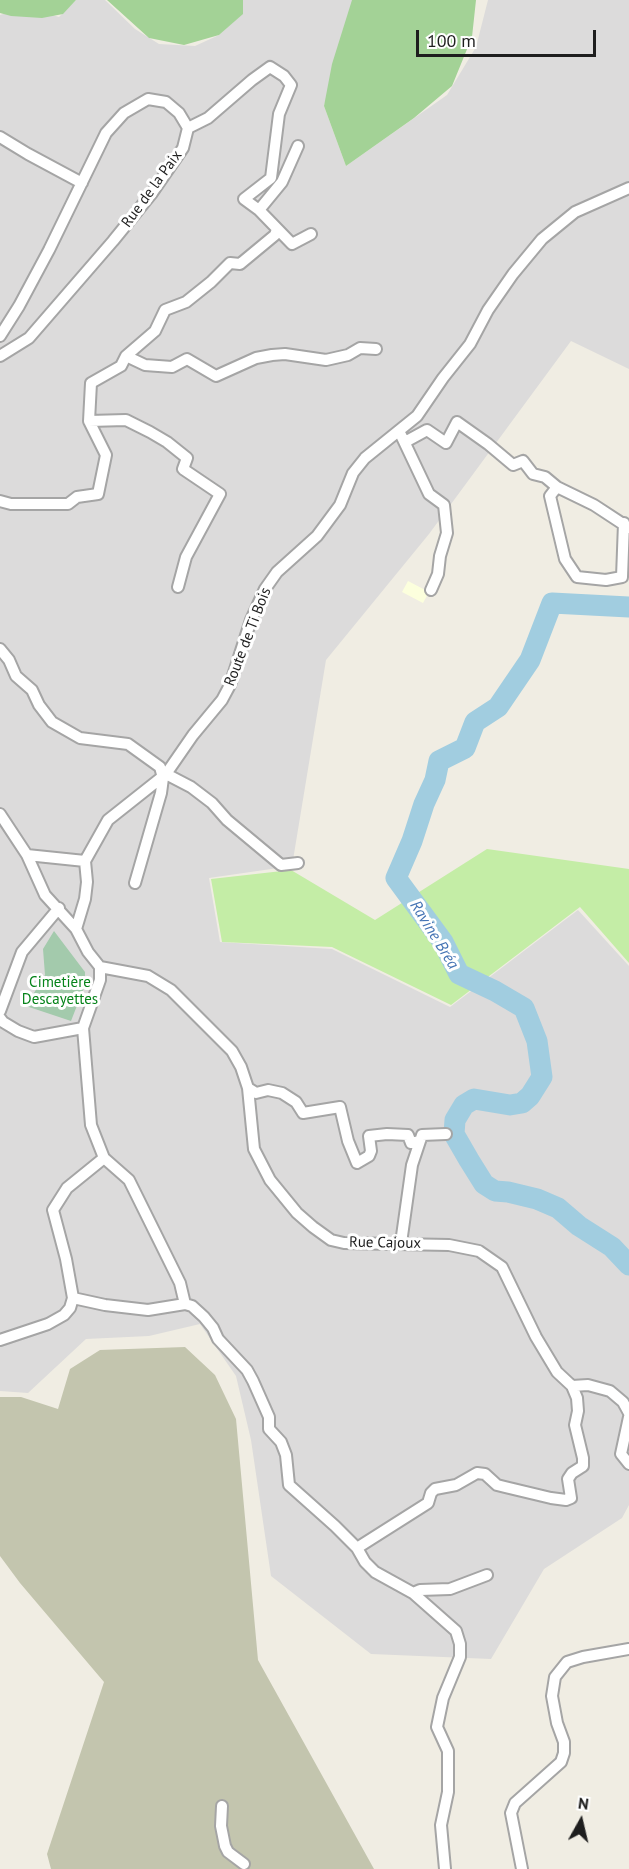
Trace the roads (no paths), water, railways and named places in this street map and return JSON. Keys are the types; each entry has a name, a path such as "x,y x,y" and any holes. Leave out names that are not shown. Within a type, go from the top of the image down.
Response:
{"street":[{"path":"0,336 34,278 106,133 123,113 148,99 166,102 179,113 188,128 208,118 270,67 284,76 291,86 279,114 271,178 244,199 259,210 291,244 311,234"},
{"name":"Rue de la Paix","path":"0,356 29,338 113,241 152,193 183,148 188,128"},
{"path":"0,136 82,183"},
{"path":"259,210 282,182 298,146"},
{"name":"Route de Ti Bois","path":"84,861 108,820 164,776 193,735 222,700 231,685 251,620 265,588 277,572 317,536 340,505 353,473 364,458 417,416 470,344 488,310 513,274 542,239 575,212 629,188"},
{"path":"0,501 68,504 77,497 98,494 106,455 89,421 92,383 121,366 126,356 155,331 165,310 186,302 230,263 240,264 275,236 277,229"},
{"path":"126,356 145,365 172,367 187,359 216,376 256,358 272,355 285,354 326,360 348,355 360,348 376,349"},
{"path":"89,421 126,420 150,432 187,458 183,469 220,494 186,556 178,587"},
{"path":"405,442 427,430 446,443 457,422 513,465 523,461 533,474 545,477 557,487 594,505 626,526 622,578 606,580 577,577 565,560 550,496 557,487"},
{"path":"399,430 429,494 444,505 447,533 440,556 438,574 431,590"},
{"path":"0,649 9,660 16,676 32,690 39,705 52,722 80,738 128,744 160,767 164,776 135,883"},
{"path":"164,776 191,787 281,865 298,863"},
{"path":"0,814 27,855 45,895 76,929 100,967 100,980 83,1028 91,1125 104,1158 129,1180 180,1283 184,1304"},
{"path":"27,855 84,861 87,882 85,899 76,929"},
{"path":"0,1011 22,952 59,908"},
{"name":"Rue Cajoux","path":"100,967 148,976 171,990 232,1051 241,1067 248,1089 254,1149 270,1180 297,1213 331,1239 344,1243 449,1245 479,1251 502,1267 536,1337 557,1372 572,1386"},
{"path":"0,1018 18,1031 34,1037 83,1028"},
{"path":"248,1089 256,1093 268,1090 282,1094 296,1102 303,1113 340,1107 342,1123 357,1162 369,1155 371,1150 369,1136 387,1134 408,1136 411,1143 420,1141"},
{"path":"400,1244 408,1191 422,1135 446,1134"},
{"path":"0,1340 48,1324 64,1316 70,1308 73,1298 66,1259 53,1210 67,1188 104,1158"},
{"path":"73,1298 105,1305 148,1310 184,1304 192,1306 204,1317 218,1339 247,1370 254,1381 269,1417 269,1429 281,1442 286,1455 289,1485 336,1526 375,1572 413,1593 456,1631 460,1644 460,1657 443,1698 437,1727 448,1751 448,1792 441,1825 446,1869"},
{"path":"357,1548 428,1503 435,1489 463,1482 477,1473 484,1474 496,1485 551,1498 566,1500 571,1498 568,1479 572,1473 583,1466 575,1425 578,1411 577,1398 572,1386 588,1385 610,1391 622,1402 629,1415 621,1455 629,1464"},
{"path":"413,1593 450,1589 487,1575"},
{"path":"522,1869 511,1813 515,1803 561,1762 564,1754 564,1742 557,1723 552,1696 555,1677 567,1662 629,1649"},
{"path":"222,1806 220,1826 225,1846 228,1852 244,1864"}],"waterway":[{"name":"Ravine Bréa","path":"629,607 552,603 530,660 498,707 475,722 465,748 439,761 435,780 396,878 443,942 459,974 524,1008 537,1041 542,1077 530,1096 522,1103 510,1105 474,1099 464,1105 455,1120 454,1134 469,1160 484,1184 495,1191 537,1199 558,1208 579,1226 612,1247 629,1265"}],"park label":[{"name":"Cimetière Descayettes","path":"60,992"}]}
